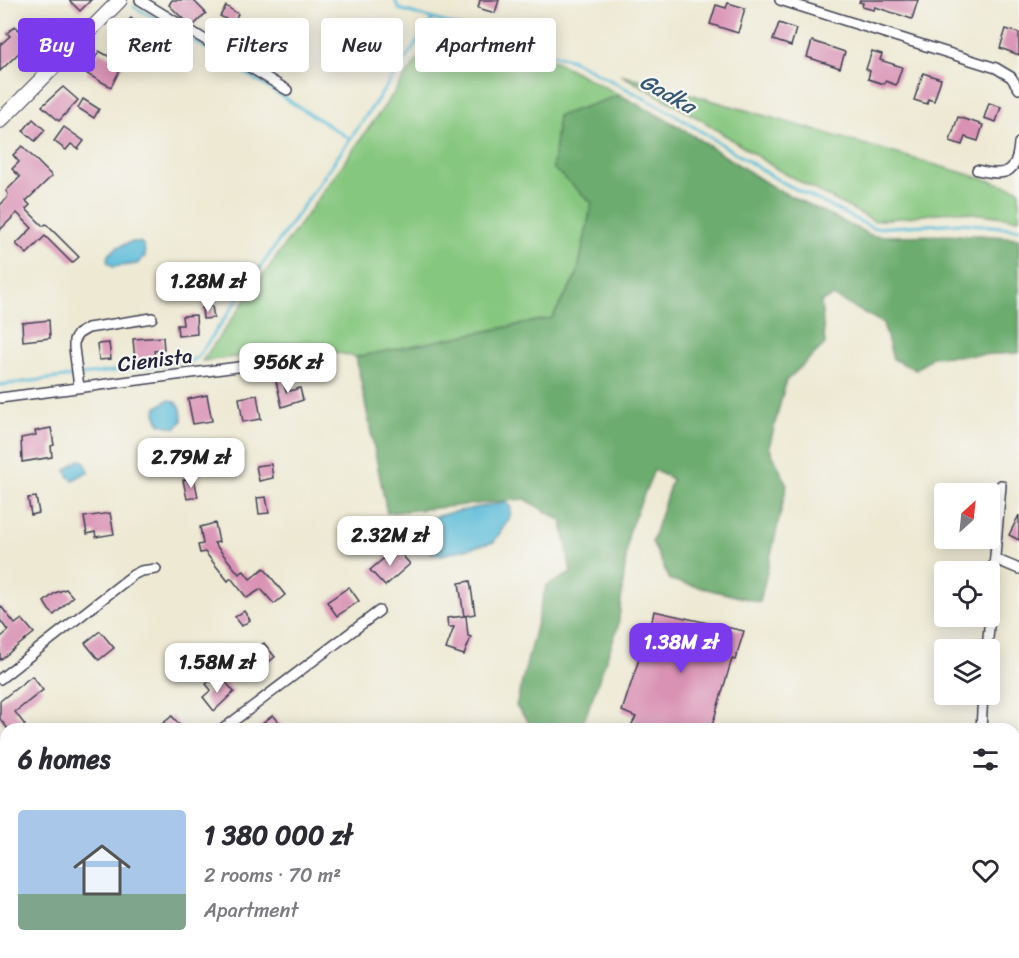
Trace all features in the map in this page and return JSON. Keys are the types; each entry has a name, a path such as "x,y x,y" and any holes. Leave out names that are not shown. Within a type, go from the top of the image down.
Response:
{"street":[{"path":"0,121 120,0"},
{"path":"140,0 287,90"},
{"path":"780,0 996,68 1011,77 1019,90"},
{"path":"977,170 1001,174 1010,170 1016,162 1019,143"},
{"path":"79,387 74,348 74,340 78,334 88,328 152,318"},
{"name":"Cienista","path":"0,398 315,357"},
{"path":"1001,485 995,559 1019,569"},
{"path":"0,679 133,575 141,571 156,569"},
{"path":"231,723 379,611"},
{"path":"981,723 982,705"}],"green space":[{"path":"556,62 620,95 558,116 553,168 592,203 577,275 552,318 356,357 314,347 202,361 415,63 415,72 556,72"},
{"path":"620,74 1019,189 1019,219 956,211 874,221 780,171 700,119"},
{"path":"620,95 678,126 776,189 873,236 979,235 1019,238 1019,353 932,357 916,370 893,359 883,323 833,296 821,302 825,344 786,381 769,447 787,485 760,602 670,580 652,542 672,479 654,470 629,531 618,627 585,718 582,723 529,723 516,706 546,586 571,573 562,521 525,499 387,513 356,357 552,318 577,275 592,203 553,168 558,116"}],"water":[{"path":"131,242 140,242 144,246 145,256 137,264 113,267 107,261 108,255 118,247"},
{"path":"168,400 176,402 181,409 182,421 176,428 160,424 155,414 157,407"},
{"path":"79,460 84,461 89,471 73,480 66,470"},
{"path":"506,502 511,508 510,517 494,542 442,555 432,554 426,537 427,519"}],"building":[{"path":"69,0 91,0 80,11"},
{"path":"172,0 193,0 206,13 194,25 193,18 182,18 169,5"},
{"path":"480,0 499,0 495,13 478,8"},
{"path":"860,0 918,0 912,19 875,7 874,10 862,7 863,3 859,2"},
{"path":"728,3 745,8 738,33 710,24 716,5 726,8"},
{"path":"226,6 238,14 236,18 220,16"},
{"path":"779,23 796,29 791,46 773,40"},
{"path":"15,26 18,29 18,54 0,71 0,45 10,36 7,33"},
{"path":"1006,29 1019,33 1019,55 1000,48"},
{"path":"812,41 845,52 840,68 807,57"},
{"path":"99,51 107,55 107,72 119,72 111,87 87,74 95,72 95,59"},
{"path":"872,51 882,54 880,60 902,67 896,85 868,79 870,71 866,69"},
{"path":"923,73 941,79 934,101 928,99 927,104 914,100"},
{"path":"63,87 78,100 59,121 42,106"},
{"path":"83,99 99,109 94,118 78,108"},
{"path":"989,103 1001,107 996,122 984,118"},
{"path":"958,117 983,125 978,141 965,137 962,145 950,141"},
{"path":"33,119 45,130 35,141 23,131"},
{"path":"64,127 84,141 78,149 71,144 66,150 54,141"},
{"path":"22,146 52,176 26,201 30,205 26,209 43,226 46,224 79,257 72,263 45,236 27,254 16,244 32,228 17,213 0,230 0,205 7,198 6,191 20,177 12,169 19,162 13,155"},
{"path":"212,306 214,318 203,319 202,308"},
{"path":"196,315 197,334 178,336 177,325 183,325 182,316"},
{"path":"49,320 50,338 23,341 22,323"},
{"path":"163,337 164,350 154,351 155,359 135,361 133,339"},
{"path":"109,343 111,359 99,360 97,344"},
{"path":"281,375 286,392 300,388 303,400 282,407 275,377"},
{"path":"207,395 212,421 193,424 188,399"},
{"path":"257,395 261,419 243,422 239,398"},
{"path":"51,428 54,445 51,446 52,457 22,462 21,438 36,435 35,431"},
{"path":"210,459 213,468 199,471 197,462"},
{"path":"271,464 273,478 259,481 256,466"},
{"path":"194,478 198,497 187,499 183,480"},
{"path":"36,497 39,513 31,515 28,498"},
{"path":"266,497 269,513 259,514 257,498"},
{"path":"110,513 114,534 96,537 95,532 87,534 84,517"},
{"path":"1019,515 1019,540 1009,535"},
{"path":"215,523 219,542 214,543 239,574 244,571 250,579 264,568 285,595 274,604 261,589 247,598 231,578 228,581 205,552 200,553 198,545 203,544 200,527"},
{"path":"396,548 410,564 385,586 370,570"},
{"path":"470,581 475,614 464,616 459,583"},
{"path":"349,587 359,601 337,616 327,602"},
{"path":"66,589 73,597 54,615 44,602 55,593"},
{"path":"0,605 15,624 22,619 34,633 0,660 0,638 8,631 0,620"},
{"path":"244,611 250,620 242,626 235,617"},
{"path":"654,611 744,631 735,660 732,659 713,723 632,723 636,717 622,711 644,644 647,645"},
{"path":"466,616 468,636 471,637 464,655 446,649 454,627 448,627 447,618"},
{"path":"100,631 114,648 99,660 85,643"},
{"path":"264,643 275,657 255,673 244,658"},
{"path":"32,676 43,690 15,712 23,723 3,723 0,719 0,701"},
{"path":"213,678 220,687 226,682 234,692 214,711 203,697 211,690 206,684"},
{"path":"273,715 280,723 263,723"},
{"path":"172,716 178,723 163,723"}],"waterway":[{"path":"395,0 399,9 430,18"},
{"name":"Gadka","path":"134,7 167,24 350,139 433,19 572,60 672,113 778,180 873,228 962,223 1019,229"},
{"path":"0,385 187,362 197,358 350,139"}]}
